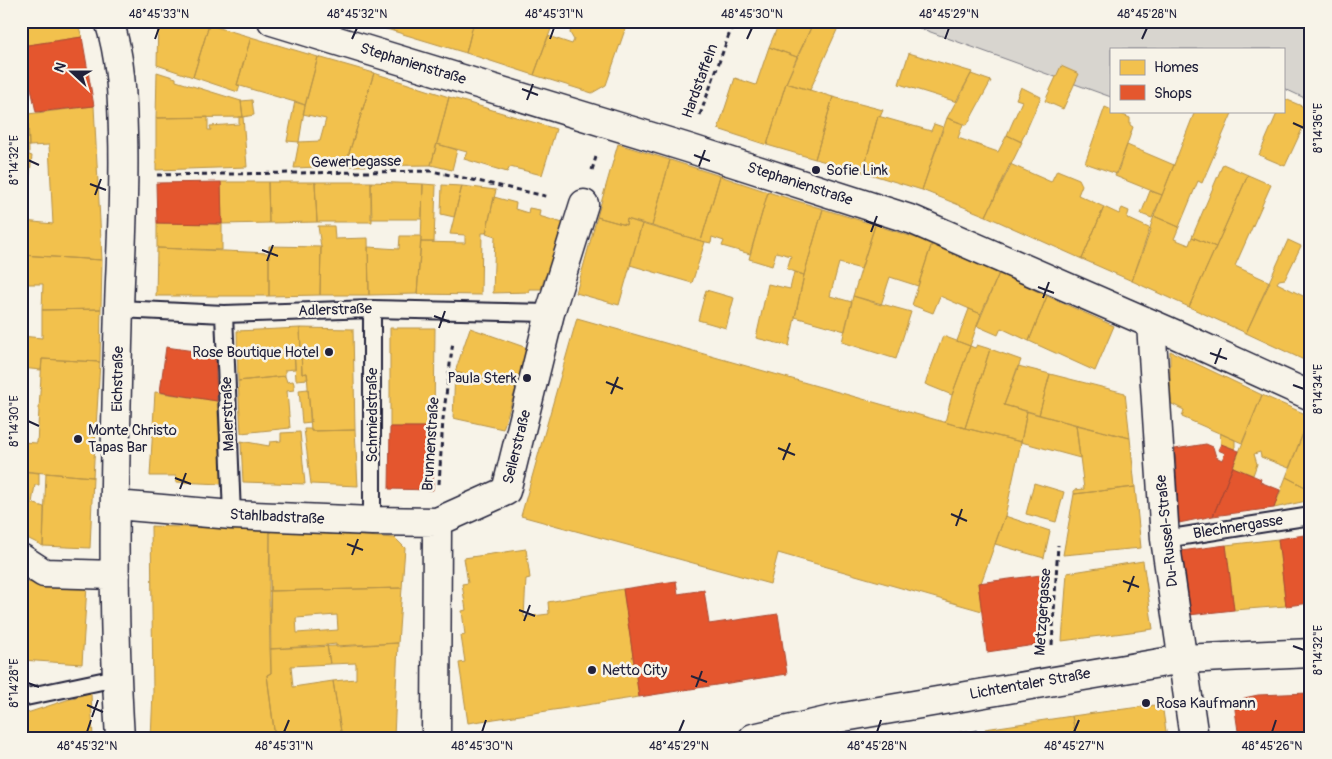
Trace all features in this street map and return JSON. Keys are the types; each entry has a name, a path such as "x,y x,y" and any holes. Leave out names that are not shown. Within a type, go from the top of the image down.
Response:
{"street":[{"name":"Eichstraße","path":"109,21 122,85 124,175 119,309 115,575 116,678 120,738"},
{"name":"Stephanienstraße","path":"272,21 688,148 913,220 1311,396"},
{"name":"Seilerstraße","path":"437,522 506,491 550,313 584,204"},
{"name":"Du-Russel-Straße","path":"1151,324 1165,539 1194,738"},
{"name":"Stahlbadstraße","path":"116,505 232,515 437,522"},
{"path":"436,738 437,522"},
{"path":"21,558 44,573 115,575"},
{"name":"Lichtentaler Straße","path":"753,738 844,717 1183,659 1311,653"}],"lane":[{"name":"Adlerstraße","path":"119,309 224,314 372,309 550,313"},
{"name":"Schmiedstraße","path":"372,309 372,521"},
{"name":"Malerstraße","path":"224,314 232,515"},
{"name":"Blechnergasse","path":"1165,539 1311,516"},
{"path":"21,698 116,678"}],"path":[{"name":"Hardstaffeln","path":"688,148 734,21"},
{"path":"584,204 604,122"},
{"name":"Gewerbegasse","path":"124,175 432,171 584,204"},
{"name":"Brunnenstraße","path":"437,522 449,361 460,310"},
{"name":"Metzgergasse","path":"1050,681 1058,545"}],"shaded area":[{"path":"900,21 1311,21 1311,101 1284,88 1284,48 1110,48 1110,97"}],"building: Homes":[{"path":"21,21 77,21 82,37 21,46"},
{"path":"158,21 196,21 209,25 193,77 157,65"},
{"path":"360,21 396,21 393,31"},
{"path":"396,21 474,21 466,53 393,31"},
{"path":"474,21 554,21 534,75 466,53"},
{"path":"582,21 628,21 606,85 592,93 534,75 548,36 572,44 574,40 570,33 571,28"},
{"path":"780,21 814,21 797,57 769,47"},
{"path":"814,21 841,21 810,90 786,83"},
{"path":"209,25 251,37 237,85 240,85 238,92 193,77"},
{"path":"251,37 318,57 305,105 237,85"},
{"path":"769,47 797,57 786,83 767,145 718,129 735,78 756,85"},
{"path":"909,53 972,72 957,102 899,84"},
{"path":"318,57 374,73 345,166 294,168 299,142 320,141 326,119 303,114"},
{"path":"1061,66 1079,74 1063,109 1045,101"},
{"path":"157,72 176,78 176,81 241,101 243,117 156,118"},
{"path":"374,73 449,97 431,165 345,166"},
{"path":"971,74 991,81 967,125 947,118"},
{"path":"786,83 833,97 815,159 767,145"},
{"path":"1021,87 1041,97 1021,142 1007,135 1022,101 1016,99"},
{"path":"449,97 556,129 542,175 510,167 507,172 464,159 467,152 437,144"},
{"path":"833,97 883,110 880,117 878,116 863,172 815,159"},
{"path":"1284,98 1311,110 1285,166 1259,155 1278,112 1284,112"},
{"path":"252,100 254,115 243,117 241,101"},
{"path":"295,101 305,105 299,142 287,141"},
{"path":"94,106 102,260 21,255 24,221 53,224 49,145 29,146 28,114"},
{"path":"1105,107 1110,109 1110,112 1116,112 1130,118 1130,125 1133,127 1117,174 1085,163"},
{"path":"1195,112 1233,112 1202,183 1198,181 1179,227 1154,216"},
{"path":"21,114 28,114 29,155 32,156 23,232"},
{"path":"878,116 931,131 934,124 943,127 922,190 863,172"},
{"path":"208,117 208,130 211,130 210,126 239,124 239,117 243,117 247,167 156,170 156,118"},
{"path":"947,118 963,124 958,138 998,152 1007,135 1022,142 986,216 922,190"},
{"path":"437,144 457,150 452,170 431,165"},
{"path":"618,144 670,160 652,226 627,219 626,225 597,217"},
{"path":"1127,145 1174,165 1162,195 1115,176"},
{"path":"670,160 720,176 701,241 652,226"},
{"path":"1010,164 1051,182 1057,170 1079,179 1082,185 1078,195 1104,207 1082,259 986,216"},
{"path":"1223,164 1248,175 1216,247 1192,237"},
{"path":"1248,175 1271,185 1235,266 1270,282 1246,333 1189,307"},
{"path":"720,176 768,192 750,254 722,246 724,241 712,237 711,243 701,241"},
{"path":"221,182 268,182 269,223 222,224"},
{"path":"268,182 315,182 317,222 269,223"},
{"path":"315,182 371,182 372,222 317,222"},
{"path":"371,182 423,184 422,219 371,219"},
{"path":"423,184 436,185 434,242 421,242"},
{"path":"442,185 462,186 454,217 441,214"},
{"path":"462,186 496,190 486,233 482,233 481,295 417,294 421,242 465,243 465,235 450,234"},
{"path":"1150,191 1162,195 1152,218 1141,214"},
{"path":"768,192 823,209 804,275 787,269 791,256 776,252 772,266 749,259"},
{"path":"494,197 516,203 515,209 528,213 529,208 540,210 539,216 563,223 549,277 545,276 541,289 529,289 529,292 493,293 495,236 486,233"},
{"path":"1104,207 1119,214 1122,208 1129,211 1127,218 1151,229 1132,281 1082,259"},
{"path":"823,209 875,225 861,269 839,263 830,296 852,302 845,331 795,317 804,275"},
{"path":"1154,216 1179,227 1174,239 1189,245 1192,237 1216,247 1189,307 1132,281"},
{"path":"597,217 626,225 627,219 642,224 619,305 576,293"},
{"path":"157,223 222,224 222,250 157,248"},
{"path":"642,224 705,242 692,283 630,265"},
{"path":"875,225 932,243 918,286 890,277 881,305 853,296"},
{"path":"318,226 334,226 335,239 368,238 369,295 320,295 321,247"},
{"path":"400,236 421,236 417,294 369,295 368,247 399,249"},
{"path":"1288,240 1301,246 1285,279 1279,280 1277,283 1311,300 1311,345 1304,360 1246,333"},
{"path":"932,243 999,273 981,314 940,296 933,313 912,305"},
{"path":"269,246 321,247 320,295 269,296"},
{"path":"157,248 269,253 269,296 156,296"},
{"path":"21,255 102,260 101,309 42,310 43,284 21,284"},
{"path":"794,272 804,275 789,346 756,338 768,284 790,289"},
{"path":"999,273 1047,296 1029,341 1001,328 998,335 977,326"},
{"path":"706,290 734,298 726,328 698,320"},
{"path":"853,296 911,312 896,359 842,342"},
{"path":"1047,296 1114,326 1095,371 1029,341"},
{"path":"101,309 100,362 42,359 41,370 21,368 21,336 42,338 42,310"},
{"path":"969,309 981,314 970,346 957,341"},
{"path":"577,318 965,428 1021,442 1005,516 981,583 978,583 982,611 778,553 770,584 521,516"},
{"path":"300,328 301,348 294,348 295,369 285,370 285,376 238,381 237,331"},
{"path":"300,328 353,329 355,430 311,431 307,373 302,374"},
{"path":"390,328 435,328 434,427 390,427"},
{"path":"470,328 530,349 516,388 455,372"},
{"path":"943,336 970,346 952,395 925,384"},
{"path":"977,345 990,349 965,428 945,422 952,395 970,346 975,348"},
{"path":"294,348 301,348 302,374 307,373 308,379 296,380"},
{"path":"990,349 1021,360 1004,405 1027,411 1021,442 965,428"},
{"path":"1170,351 1262,395 1242,443 1182,417 1184,410 1170,403"},
{"path":"42,359 100,362 93,477 21,471 21,442 37,443"},
{"path":"1018,366 1050,374 1039,415 1004,405"},
{"path":"455,372 516,388 503,429 453,418"},
{"path":"1050,374 1125,393 1130,438 1039,415"},
{"path":"285,376 287,382 293,381 294,384 294,390 287,391 290,428 241,433 238,381"},
{"path":"308,389 311,422 302,423 299,390"},
{"path":"155,392 217,401 223,484 176,482 176,476 150,476"},
{"path":"1262,395 1310,416 1289,468 1261,457 1260,452 1254,454 1257,464 1253,475 1233,467"},
{"path":"1027,411 1076,425 1080,458 1021,442"},
{"path":"1311,417 1311,490 1286,477"},
{"path":"1076,425 1130,438 1135,487 1074,494 1074,490 1084,489"},
{"path":"304,429 312,429 311,431 355,430 358,486 311,484"},
{"path":"300,432 305,484 243,482 241,441 269,446 270,442 281,441 281,433"},
{"path":"1220,433 1235,440 1235,449 1221,444"},
{"path":"21,471 39,473 39,485 35,485 32,503 44,507 43,546 21,535"},
{"path":"46,473 93,477 90,548 43,546"},
{"path":"1286,477 1311,490 1311,500 1274,508"},
{"path":"1034,483 1064,492 1056,522 1026,514"},
{"path":"1135,487 1141,548 1063,555 1074,494"},
{"path":"1005,516 1050,531 1044,558 995,544"},
{"path":"151,526 270,530 271,673 267,675 275,738 151,738 153,692"},
{"path":"270,530 395,538 405,548 402,588 269,591"},
{"path":"1278,539 1286,606 1234,610 1226,545"},
{"path":"526,549 530,578 526,579 524,617 549,614 548,602 623,589 639,697 468,723 459,663 465,662 461,636 465,635 462,611 466,610 462,584 468,583 464,558"},
{"path":"1143,561 1153,629 1062,641 1067,573"},
{"path":"21,582 87,586 82,664 21,660"},
{"path":"402,588 398,643 270,649 269,591","holes":["337,615 338,630 297,633 296,618"]},
{"path":"398,643 394,738 342,738 333,681 356,679 356,663 330,664 327,645 336,644 336,647"},
{"path":"327,645 330,664 291,666 293,687 333,681 342,738 275,738 267,675 271,673 270,649"},
{"path":"88,693 91,694 93,738 21,738 21,715"},
{"path":"1162,704 1167,738 1076,738 1072,716"},
{"path":"1072,716 1076,738 986,738 985,729"},
{"path":"968,731 969,738 920,738"}],"building: Shops":[{"path":"82,37 94,106 36,112 31,88 27,88 25,79 29,78 27,61 21,62 21,46"},
{"path":"221,182 222,224 157,223 156,183"},
{"path":"166,347 215,354 217,401 160,392"},
{"path":"390,427 434,427 433,490 389,489"},
{"path":"1206,444 1213,447 1216,457 1222,460 1225,453 1218,450 1221,444 1239,451 1213,516 1179,523 1175,449"},
{"path":"1233,467 1261,479 1260,482 1280,490 1274,508 1213,516"},
{"path":"1311,534 1311,603 1286,606 1278,539"},
{"path":"1226,545 1234,610 1189,615 1181,551"},
{"path":"1049,574 1042,644 987,652 978,583"},
{"path":"676,581 678,594 704,590 709,624 778,614 787,674 639,697 623,589"},
{"path":"1309,693 1311,738 1239,738 1235,710 1236,704 1244,698 1258,695"}],"place":[{"name":"Sofie Link","path":"816,170"},
{"name":"Rose Boutique Hotel","path":"329,352"},
{"name":"Paula Sterk","path":"527,378"},
{"name":"Monte Christo Tapas Bar","path":"78,439"},
{"name":"Netto City","path":"592,670"},
{"name":"Rosa Kaufmann","path":"1146,703"}]}
